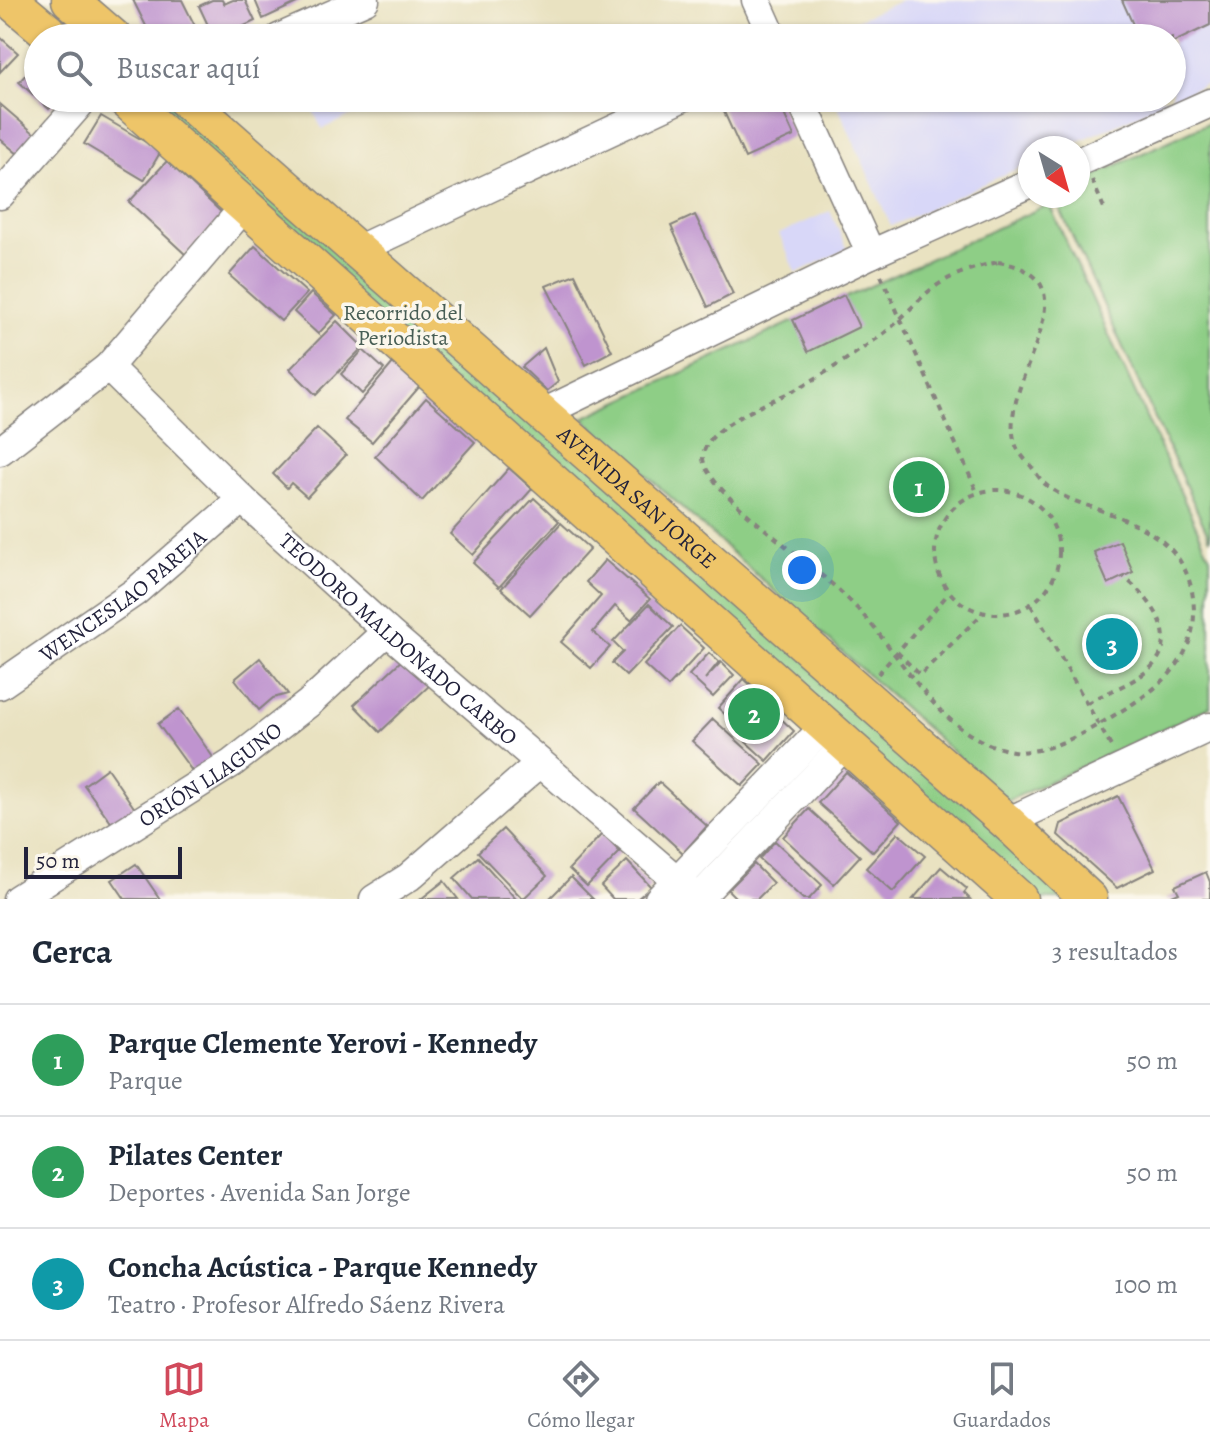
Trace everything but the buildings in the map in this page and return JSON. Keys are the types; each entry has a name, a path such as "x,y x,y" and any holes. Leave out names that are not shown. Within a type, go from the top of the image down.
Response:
{"main road":[{"path":"10,0 38,24"},
{"path":"70,0 98,24"},
{"name":"AVENIDA SAN JORGE","path":"140,112 1019,899"},
{"name":"AVENIDA SAN JORGE","path":"200,112 1007,822 1089,899"}],"street":[{"path":"311,24 365,0"},
{"path":"756,0 767,24"},
{"path":"1090,157 1210,103"},
{"path":"0,195 73,112"},
{"path":"357,250 651,112"},
{"path":"806,112 871,254"},
{"path":"541,414 871,254 1018,188"},
{"path":"0,451 108,367 245,206"},
{"name":"TEODORO MALDONADO CARBO","path":"108,367 242,499 387,631 540,763 668,889 699,899"},
{"name":"WENCESLAO PAREJA","path":"0,685 135,592 242,499"},
{"name":"ORIÓN LLAGUNO","path":"17,899 232,763 309,703 387,631"},
{"path":"1007,822 1210,727"},
{"path":"668,889 836,734"},
{"path":"699,899 836,734"},
{"path":"374,899 409,877 540,763"}],"path":[{"path":"871,254 977,492"},
{"path":"998,262 1013,264 1034,273 1042,283 1046,299 1044,322 1015,398 1012,424 1016,447 1044,483 1066,498 1133,523 1172,549 1186,569 1193,593 1194,619 1190,643 1178,667 1141,700 1080,735 1036,749 1018,752 990,746 972,736 932,702 845,594 718,487 702,462 704,450 716,434 735,420 805,385 883,334 932,289 974,267 998,262"},
{"path":"997,489 1017,492 1035,501 1049,516 1060,554 1056,574 1046,591 1031,605 999,615 983,613 970,609 949,593 937,570 934,544 939,527 961,501 977,492 997,489"},
{"path":"1087,703 1144,673 1163,647 1164,630 1160,619 1144,595 1124,577"},
{"path":"860,693 949,593"},
{"path":"1031,605 1123,767"},
{"path":"897,652 920,675 983,613"}],"shaded area":[{"path":"902,0 1210,0 1210,82 1186,93 1186,24 848,24"},
{"path":"314,112 359,112 322,129"},
{"path":"840,112 1144,112 1090,136 1018,136 1018,168 891,226"},
{"path":"830,211 847,249 796,273 779,234"}],"green space":[{"name":"Recorrido del Periodista","path":"140,112 200,112 1089,899 1019,899"},
{"path":"1210,122 1210,539 1059,208 1090,208 1090,177"},
{"path":"1040,208 1051,208 1210,557 1210,707 1007,801 583,418"}],"place":[{"name":"Parque Clemente Yerovi - Kennedy","path":"919,487"},
{"name":"Concha Acústica - Parque Kennedy","path":"1112,644"},
{"name":"Pilates Center","path":"754,714"}]}
